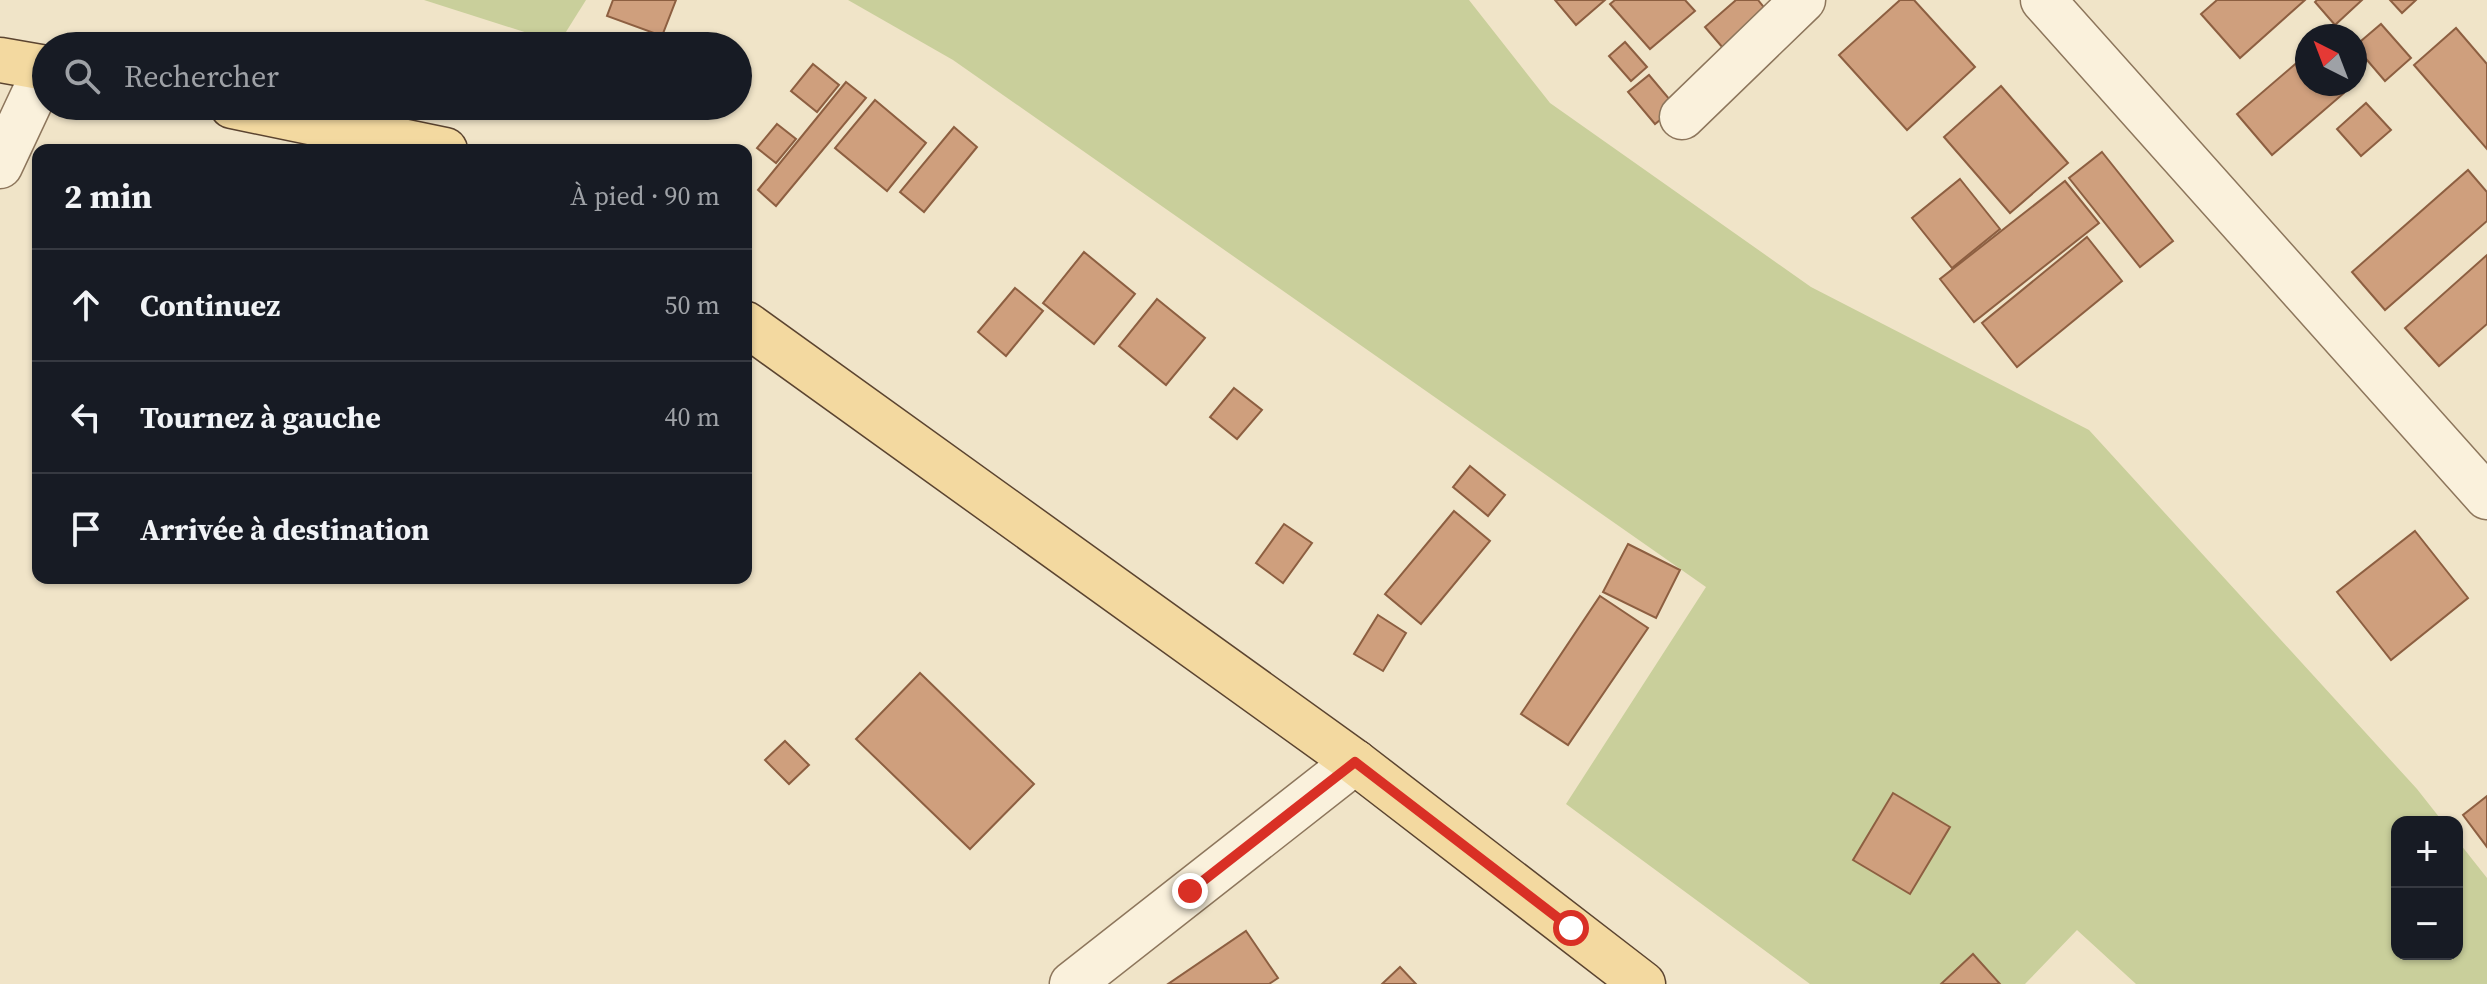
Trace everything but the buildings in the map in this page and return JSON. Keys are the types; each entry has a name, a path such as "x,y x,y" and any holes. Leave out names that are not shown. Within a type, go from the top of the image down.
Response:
{"main road":[{"path":"0,60 32,66"},
{"path":"300,120 416,144"},
{"path":"752,328 1355,762 1643,984"}],"street":[{"path":"1682,117 1803,0"},
{"path":"2043,0 2487,497"},
{"path":"0,166 32,98"},
{"path":"1072,984 1355,762"}],"green space":[{"path":"424,0 586,0 566,32 524,32"},
{"path":"848,0 1469,0 1550,103 1811,287 2089,430 2438,816 2391,816 2391,960 2463,960 2463,848 2487,878 2487,984 2136,984 2077,930 2025,984 1810,984 1566,804 1706,587 953,60"}],"route":[{"path":"1190,891 1355,762 1571,928"}]}
